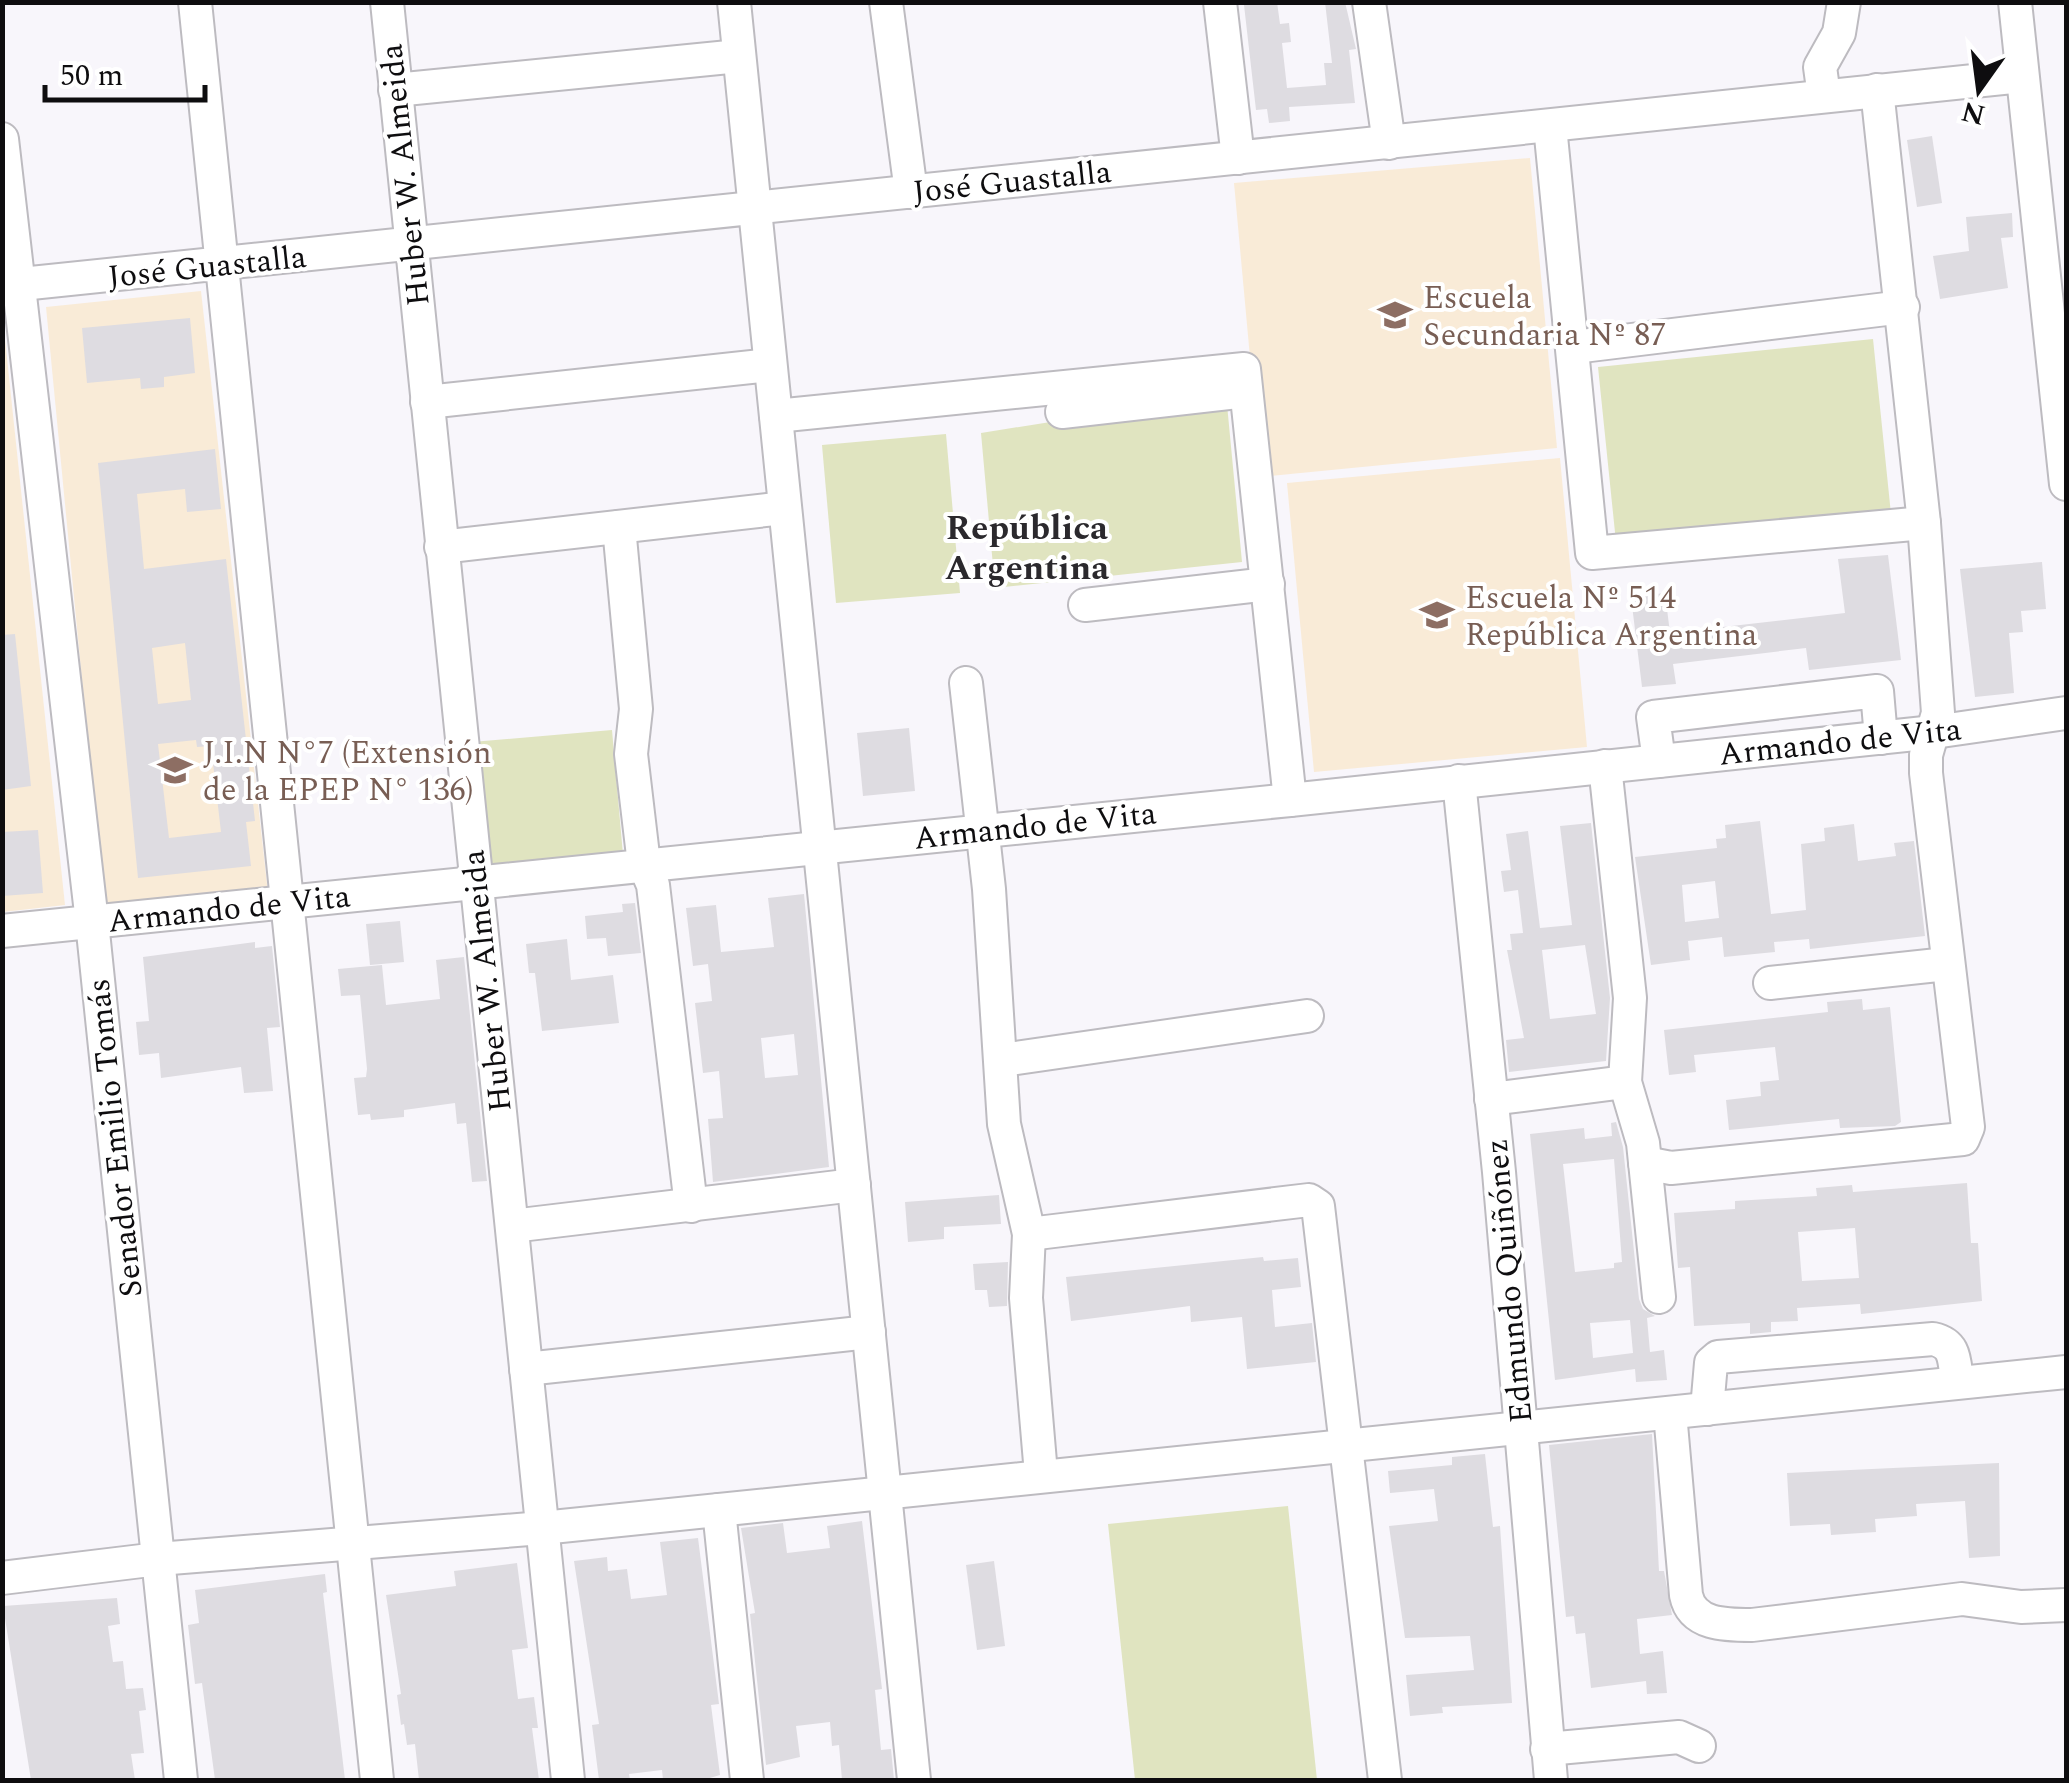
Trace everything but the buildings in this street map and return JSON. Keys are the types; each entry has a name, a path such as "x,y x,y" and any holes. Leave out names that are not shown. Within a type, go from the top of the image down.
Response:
{"street":[{"path":"195,2 377,1780"},
{"name":"Huber W. Almeida","path":"386,2 568,1780"},
{"path":"734,2 914,1780"},
{"path":"886,2 911,192"},
{"path":"1220,2 1238,158"},
{"path":"1370,2 1388,142"},
{"path":"1824,96 1820,67 1839,33 1844,2"},
{"path":"2015,2 2066,484"},
{"path":"396,90 739,56"},
{"name":"José Guastalla","path":"10,285 2022,76"},
{"path":"1645,1163 1671,1168 1964,1139 1968,1128 1926,774 1926,755 1938,713 1903,307 1877,90"},
{"path":"1550,126 1592,553 1924,524"},
{"name":"Senador Emilio Tomás","path":"2,139 10,285 92,922 180,1780"},
{"path":"1574,347 1903,307"},
{"path":"426,402 770,365"},
{"path":"776,416 1244,369 1290,800"},
{"path":"1062,412 1246,391"},
{"path":"441,547 784,508"},
{"path":"619,527 636,709 631,754 644,864 653,886 690,1206"},
{"path":"1085,604 1268,584"},
{"path":"966,683 983,829 1007,1146 1028,1234 1026,1298 1040,1474"},
{"path":"1659,761 1653,717 1877,691 1881,738"},
{"name":"Armando de Vita","path":"2,931 1881,738 2066,713"},
{"path":"1605,766 1630,998 1626,1082 1645,1163 1659,1297"},
{"name":"Edmundo Quiñónez","path":"1458,782 1522,1428 1549,1765"},
{"path":"1770,983 1947,964"},
{"path":"1002,1060 1307,1016"},
{"path":"1490,1098 1626,1082"},
{"path":"512,1226 854,1184"},
{"path":"1028,1234 1309,1200 1318,1206 1384,1780"},
{"path":"526,1370 869,1332"},
{"path":"1707,1409 1711,1363 1718,1357 1933,1339 1946,1342 1952,1350 1957,1380"},
{"path":"2,1578 158,1559 542,1528 1957,1380 2066,1372"},
{"path":"1670,1412 1686,1594 1688,1607 1698,1616 1722,1624 1752,1625 1962,1599 2021,1607 2066,1605"},
{"path":"719,1510 747,1780"},
{"path":"1549,1765 1679,1737 1699,1746"}],"shaded area":[{"name":"Escuela Secundaria Nº 87","path":"1530,158 1557,448 1261,477 1234,183"},
{"path":"201,291 268,893 104,908 46,307"},
{"path":"2,311 65,905 3,912 2,912"},
{"name":"Escuela Nº 514 República Argentina","path":"1560,458 1587,747 1314,772 1287,483"}],"green space":[{"path":"1873,339 1891,514 1616,542 1598,367"},
{"path":"1226,394 1242,562 995,588 981,433"},
{"path":"946,434 960,593 836,603 822,445"},
{"path":"612,730 623,855 485,869 472,742"},
{"path":"1288,1506 1317,1780 1135,1780 1108,1524"}],"place":[{"name":"Escuela Secundaria Nº 87","path":"1395,315"},
{"name":"Escuela Nº 514 República Argentina","path":"1437,615"},
{"name":"J.I.N N°7 (Extensión de la EPEP N° 136)","path":"175,770"}],"district":[{"name":"República Argentina","path":"1027,547"}]}
